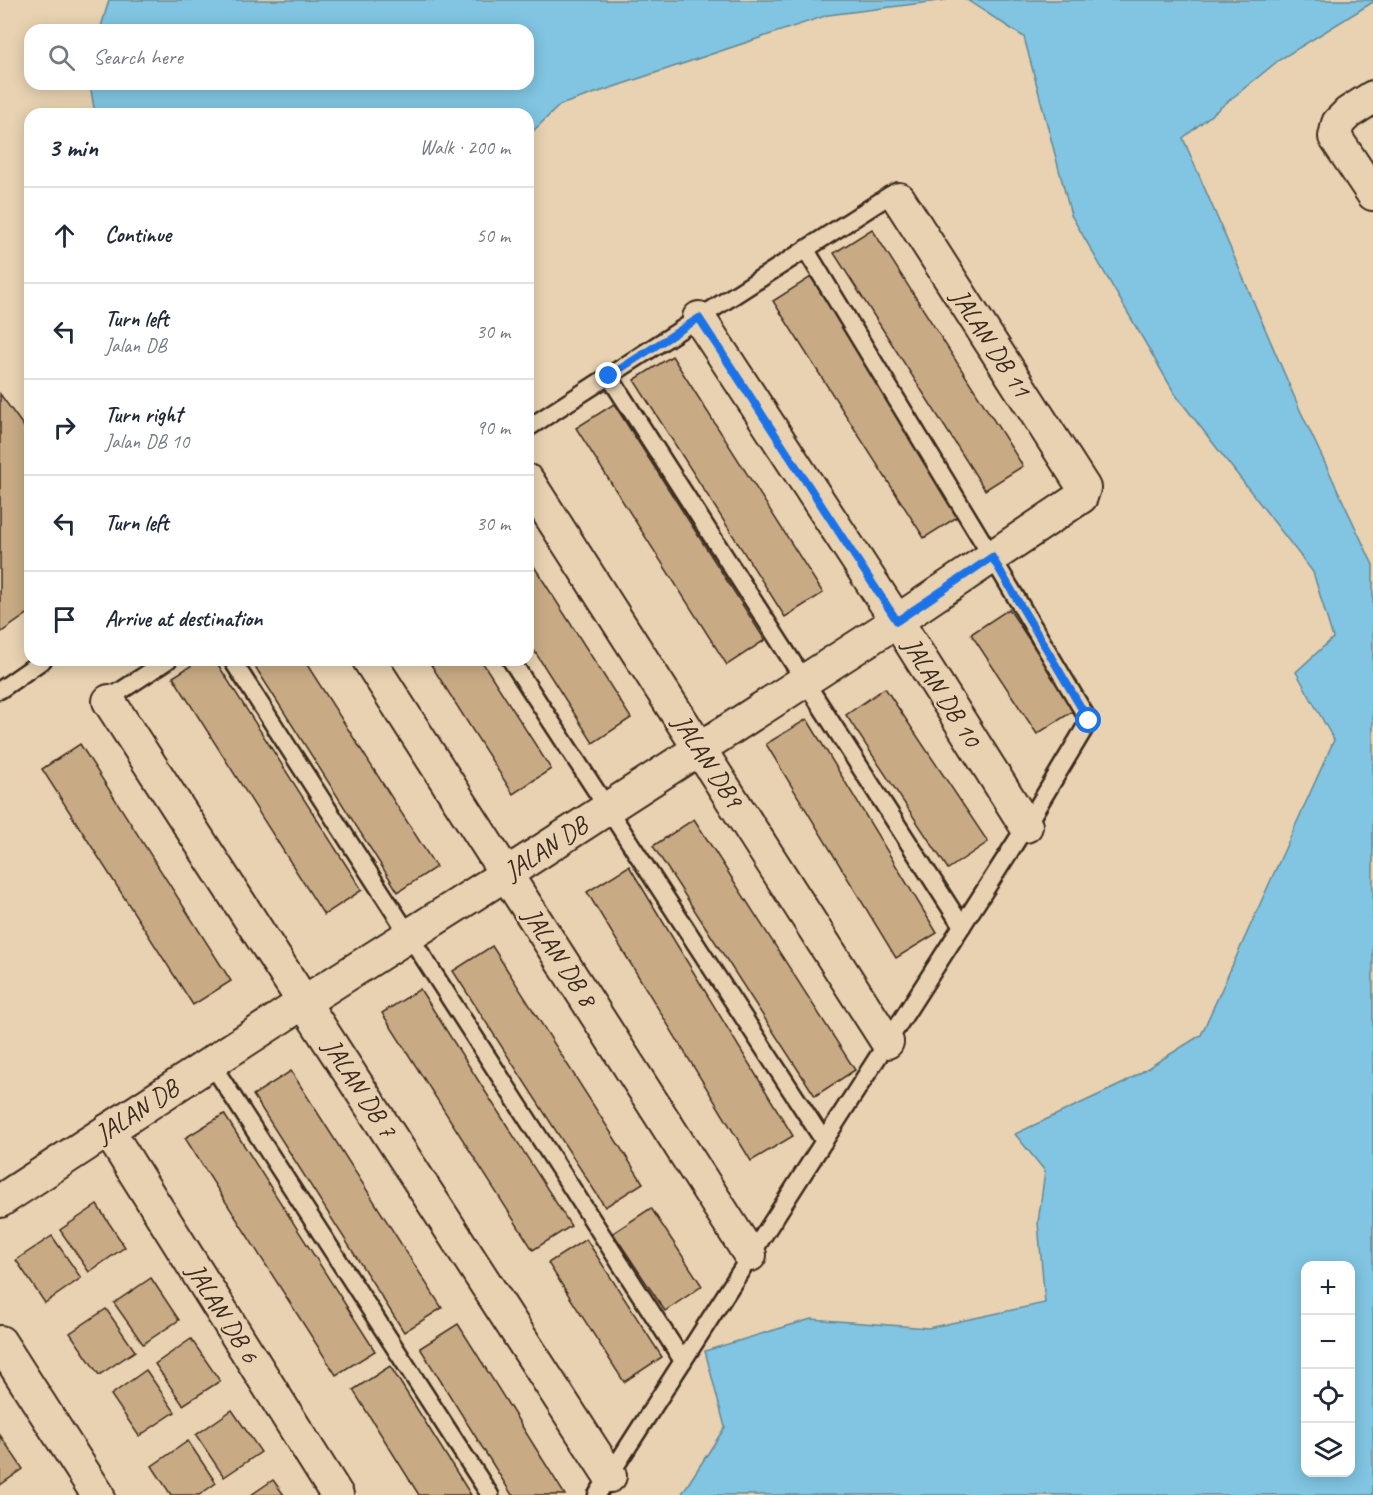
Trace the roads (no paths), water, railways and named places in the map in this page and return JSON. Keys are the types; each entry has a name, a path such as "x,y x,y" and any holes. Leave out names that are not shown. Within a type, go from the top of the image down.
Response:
{"street":[{"path":"1373,97 1348,113 1338,123 1335,137 1373,194"},
{"name":"JALAN DB 11","path":"898,199 1084,488"},
{"name":"JALAN DB 10","path":"699,318 897,621 1026,826"},
{"name":"JALAN DB","path":"0,1201 304,1002 897,621 1074,503 1081,497 1084,488"},
{"name":"JALAN DB9","path":"534,490 887,1042"},
{"name":"JALAN DB 8","path":"373,666 750,1255"},
{"name":"JALAN DB 7","path":"109,701 304,1002 603,1485"},
{"name":"JALAN DB 6","path":"108,1130 338,1495"},
{"path":"0,1342 98,1495"}],"lane":[{"path":"534,424 890,195 898,199"},
{"path":"603,1485 1026,826 1089,721 806,250"},
{"path":"609,376 962,926"},
{"path":"0,690 35,666"},
{"path":"109,701 159,666"},
{"path":"236,666 683,1361"},
{"path":"515,666 824,1141"},
{"path":"211,1063 490,1495"}],"water":[{"path":"109,0 946,0 828,15 560,105 534,130 534,108 94,108 91,90 534,90 534,24 102,24"},
{"path":"967,0 1373,0 1279,60 1183,138 1300,410 1373,565 1373,1495 681,1495 725,1427 705,1351 811,1319 928,1328 1045,1303 1038,1223 1045,1171 1015,1134 1124,1083 1201,1035 1334,740 1296,672 1333,638 1313,572 1175,394 1071,215 1024,37"}]}
